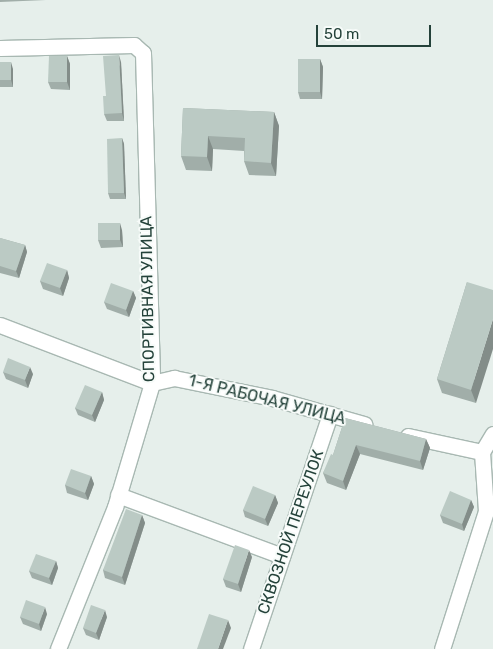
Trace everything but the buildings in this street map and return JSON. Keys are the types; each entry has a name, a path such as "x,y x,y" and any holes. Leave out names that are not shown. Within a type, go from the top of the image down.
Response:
{"street":[{"name":"СПОРТИВНАЯ УЛИЦА","path":"0,48 134,45 142,53 152,383 118,495 58,649"},
{"path":"0,326 152,383"},
{"name":"1-Я РАБОЧАЯ УЛИЦА","path":"152,383 174,378 482,452"},
{"name":"СКВОЗНОЙ ПЕРЕУЛОК","path":"251,649 330,414"},
{"path":"442,649 486,511 482,452 493,434"},
{"path":"118,495 282,556"}]}
